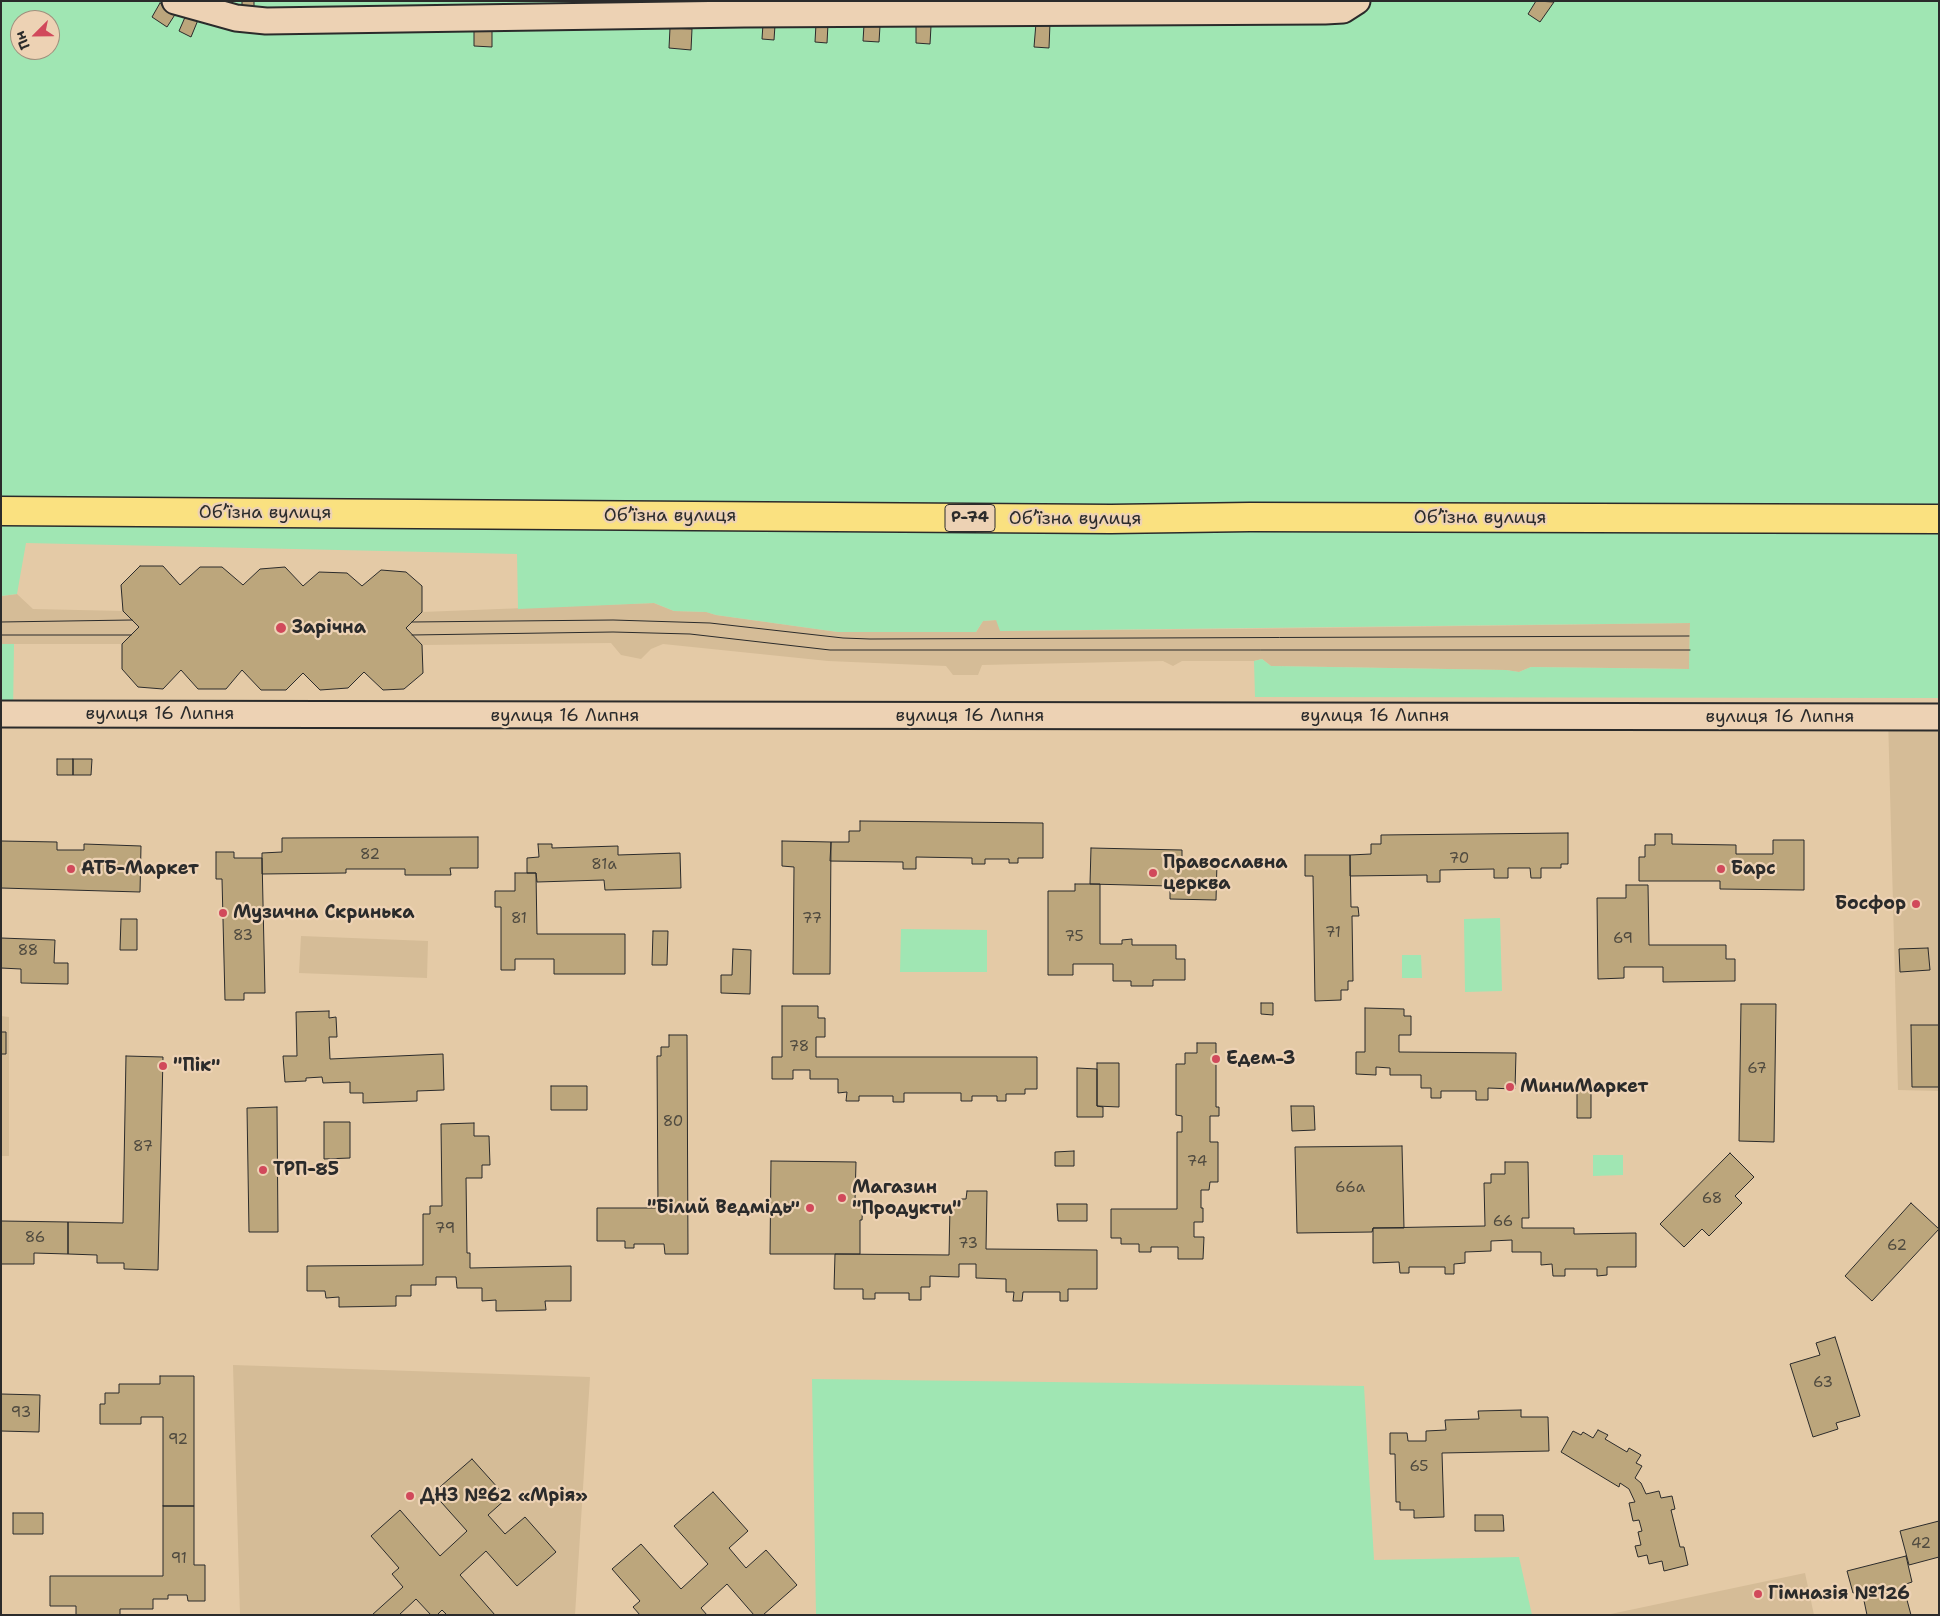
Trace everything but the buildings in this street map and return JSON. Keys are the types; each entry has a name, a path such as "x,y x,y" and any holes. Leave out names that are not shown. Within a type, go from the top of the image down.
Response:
{"main road":[{"name":"Обʼїзна вулиця","path":"1,511 1111,519 1250,517 1939,519"}],"street":[{"path":"175,1 236,18 266,21 744,14 1325,11 1343,10 1357,1"},
{"name":"вулиця 16 Липня","path":"1,714 1939,717"}],"shaded area":[{"path":"17,594 33,609 123,611 139,627 122,644 1,644 1,596"},
{"path":"654,603 674,611 707,612 716,615 838,632 976,632 983,621 997,620 1001,631 1690,623 1689,669 1531,667 1519,672 1506,670 1271,666 1262,659 1254,661 1182,661 1173,666 1163,661 982,665 978,675 953,675 946,666 828,661 663,644 651,649 641,659 621,655 611,643 422,645 406,628 422,612"},
{"name":"Босфор","path":"1888,717 1939,717 1939,1091 1898,1090"},
{"path":"301,936 428,941 427,978 299,973"},
{"path":"1,1016 9,1017 9,1156 1,1156"},
{"name":"ДНЗ №62 «Мрія»","path":"233,1365 590,1377 575,1615 240,1615"},
{"name":"Гімназія №126","path":"1805,1573 1814,1615 1606,1615"}],"green space":[{"path":"1,1 1939,1 1939,698 1255,697 1254,661 1262,659 1271,666 1506,670 1519,672 1531,667 1689,669 1690,623 1000,631 996,620 983,621 976,632 838,632 706,612 674,611 654,603 518,609 517,554 26,543 17,594 1,596"},
{"path":"1,644 14,644 13,714 1,714"},
{"path":"1500,918 1502,991 1465,992 1464,919"},
{"path":"901,929 987,930 987,972 900,972"},
{"path":"1402,955 1421,955 1422,978 1402,978"},
{"path":"1593,1155 1623,1155 1623,1175 1593,1176"},
{"path":"812,1379 1364,1386 1374,1560 1519,1557 1532,1615 816,1615"}],"tram line":[{"path":"1,622 132,620"},
{"path":"412,622 613,620 710,623 843,638 870,639 1689,636"},
{"path":"412,635 613,632 690,634 830,650 1690,650"},
{"path":"1,635 131,635"}],"place":[{"name":"Зарічна","path":"281,628"},
{"name":"АТБ-Маркет","path":"71,869"},
{"name":"Барс","path":"1721,869"},
{"name":"Православна церква","path":"1153,873"},
{"name":"Босфор","path":"1916,904"},
{"name":"Музична Скринька","path":"223,913"},
{"name":"Едем-3","path":"1216,1059"},
{"name":"\"Пік\"","path":"163,1066"},
{"name":"МиниМаркет","path":"1510,1087"},
{"name":"ТРП-85","path":"263,1170"},
{"name":"Магазин \"Продукти\"","path":"842,1198"},
{"name":"\"Білий Ведмідь\"","path":"810,1208"},
{"name":"ДНЗ №62 «Мрія»","path":"410,1496"},
{"name":"Гімназія №126","path":"1758,1594"}]}
